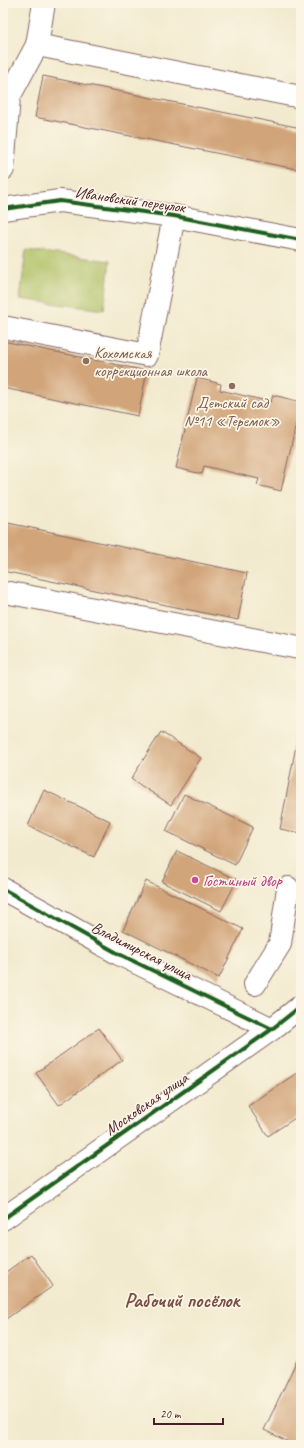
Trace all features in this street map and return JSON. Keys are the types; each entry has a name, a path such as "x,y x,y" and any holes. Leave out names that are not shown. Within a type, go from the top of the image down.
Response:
{"street":[{"path":"3,169 9,97 37,45 44,3"},
{"path":"37,45 301,97"},
{"name":"Ивановский переулок","path":"3,209 60,202 174,216 301,240"},
{"path":"3,327 147,355 174,216"},
{"path":"10,593 299,648"},
{"path":"255,984 280,944 288,888"},
{"name":"Владимирская улица","path":"3,889 119,954 272,1029"},
{"name":"Московская улица","path":"3,1219 272,1029 301,1006"}],"green space":[{"path":"26,250 110,261 104,310 20,299"}],"building":[{"path":"43,76 301,128 301,170 35,117"},
{"path":"3,341 147,371 138,416 3,388"},
{"path":"197,378 221,384 220,390 271,402 273,395 301,402 281,491 257,485 259,479 204,466 202,474 176,468"},
{"path":"3,522 247,573 238,620 3,571"},
{"path":"301,725 301,833 280,829"},
{"path":"161,732 201,758 171,805 131,779"},
{"path":"44,790 110,821 94,857 28,826"},
{"path":"184,794 253,827 235,865 166,831"},
{"path":"177,851 237,880 221,911 162,882"},
{"path":"146,881 243,929 219,978 123,930"},
{"path":"99,1028 122,1060 59,1105 36,1073"},
{"path":"301,1070 301,1114 268,1136 248,1106"},
{"path":"31,1254 53,1286 3,1321 3,1274"},
{"path":"297,1360 301,1362 301,1437 297,1445 295,1445 264,1430"}],"cycle path":[{"path":"3,209 60,201 174,216 301,240"},
{"path":"3,889 119,954 272,1029"},
{"path":"3,1219 272,1029 301,1006"}],"place":[{"name":"Кохомская коррекционная школа","path":"86,361"},
{"name":"Детский сад №11 «Теремок»","path":"232,386"},
{"name":"Гостиный двор","path":"195,880"}],"district":[{"name":"Рабочий посёлок","path":"182,1300"}]}
